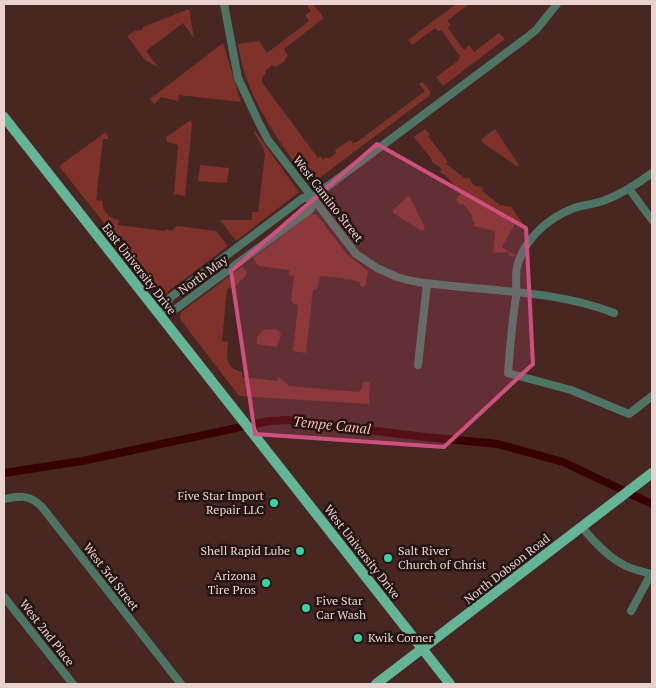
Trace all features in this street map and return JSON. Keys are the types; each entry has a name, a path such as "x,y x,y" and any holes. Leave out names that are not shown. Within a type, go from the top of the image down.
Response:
{"main road":[{"name":"East University Drive","path":"4,117 255,436"},
{"name":"West University Drive","path":"255,436 450,684"},
{"name":"North Dobson Road","path":"376,684 652,473"}],"street":[{"name":"West Camino Street","path":"224,4 236,70 244,93 268,140 356,254 377,268 397,277 427,284 516,292 581,302 614,313"},
{"name":"North May","path":"159,315 171,298 178,292 303,198 312,198 526,38 536,30 557,4"},
{"path":"652,173 630,190 601,202 574,208 546,224 534,235 524,250 517,267 508,373 571,390 629,414 652,396"},
{"path":"630,190 652,220"},
{"name":"North May","path":"159,315 177,308 311,209 312,198"},
{"path":"418,365 427,284"},
{"name":"West 3rd Street","path":"4,499 27,497 35,500 42,507 181,684"},
{"path":"582,527 595,542 615,559 626,566 652,574 631,611"},
{"name":"West 2nd Place","path":"4,597 73,684"}],"highlighted area":[{"path":"377,144 526,228 533,364 444,447 255,434 231,271"}],"shaded area":[{"path":"306,4 313,4 324,18 284,49 288,56 285,61 275,67 272,65 265,71 266,73 261,81 318,158 321,156 323,160 326,157 329,159 336,153 335,150 350,140 353,143 357,142 425,91 419,84 423,82 430,91 430,95 311,183 303,175 283,146 258,105 245,75 238,44 259,41 267,53 309,21 305,15 311,11"},
{"path":"456,4 469,4 447,21 451,25 448,28 464,50 469,45 474,52 499,33 505,39 443,86 436,77 458,61 460,56 441,30 438,31 435,28 412,45 408,40"},
{"path":"189,9 194,38 183,23 146,51 158,67 145,60 127,36 134,31 142,30 143,27"},
{"path":"223,43 241,102 179,95 178,101 161,97 154,104 150,99"},
{"path":"191,120 185,196 174,194 178,145 167,142 166,137"},
{"path":"425,129 430,135 428,136 448,162 446,164 466,179 467,177 477,187 483,188 482,191 500,205 511,207 522,222 520,225 516,222 502,247 514,255 516,254 515,257 509,256 508,252 493,253 495,231 473,226 475,223 472,219 473,217 463,204 460,205 456,200 461,193 440,172 442,169 431,161 414,137"},
{"path":"495,129 519,165 518,167 482,142 482,139"},
{"path":"255,131 299,192 236,241 220,220 252,220 252,212 258,212 265,155"},
{"path":"106,132 109,139 103,139 96,200 102,201 105,211 109,216 119,220 118,225 165,231 166,229 171,231 177,226 216,231 228,246 166,293 159,293 59,166"},
{"path":"200,165 229,168 227,183 198,181"},
{"path":"408,196 425,228 422,231 393,213 393,210"},
{"path":"311,214 316,214 347,254 368,271 365,287 360,286 360,282 349,279 320,276 317,289 313,290 306,353 293,351 298,305 293,304 291,301 294,276 289,275 289,270 258,266 253,258"},
{"path":"243,266 247,273 245,277 235,287 227,289 222,341 228,342 229,365 242,372 242,377 277,381 279,377 289,386 359,392 362,389 363,382 370,382 369,404 239,396 180,319 181,312"},
{"path":"262,330 278,330 281,334 277,347 257,344 257,338"}],"waterway":[{"name":"Tempe Canal","path":"4,473 82,461 269,421 287,420 498,444 563,462 652,504"}],"place":[{"name":"Five Star Import Repair LLC","path":"274,503"},
{"name":"Shell Rapid Lube","path":"300,551"},
{"name":"Salt River Church of Christ","path":"388,558"},
{"name":"Arizona Tire Pros","path":"266,583"},
{"name":"Five Star Car Wash","path":"306,608"},
{"name":"Kwik Corner","path":"358,638"}]}
